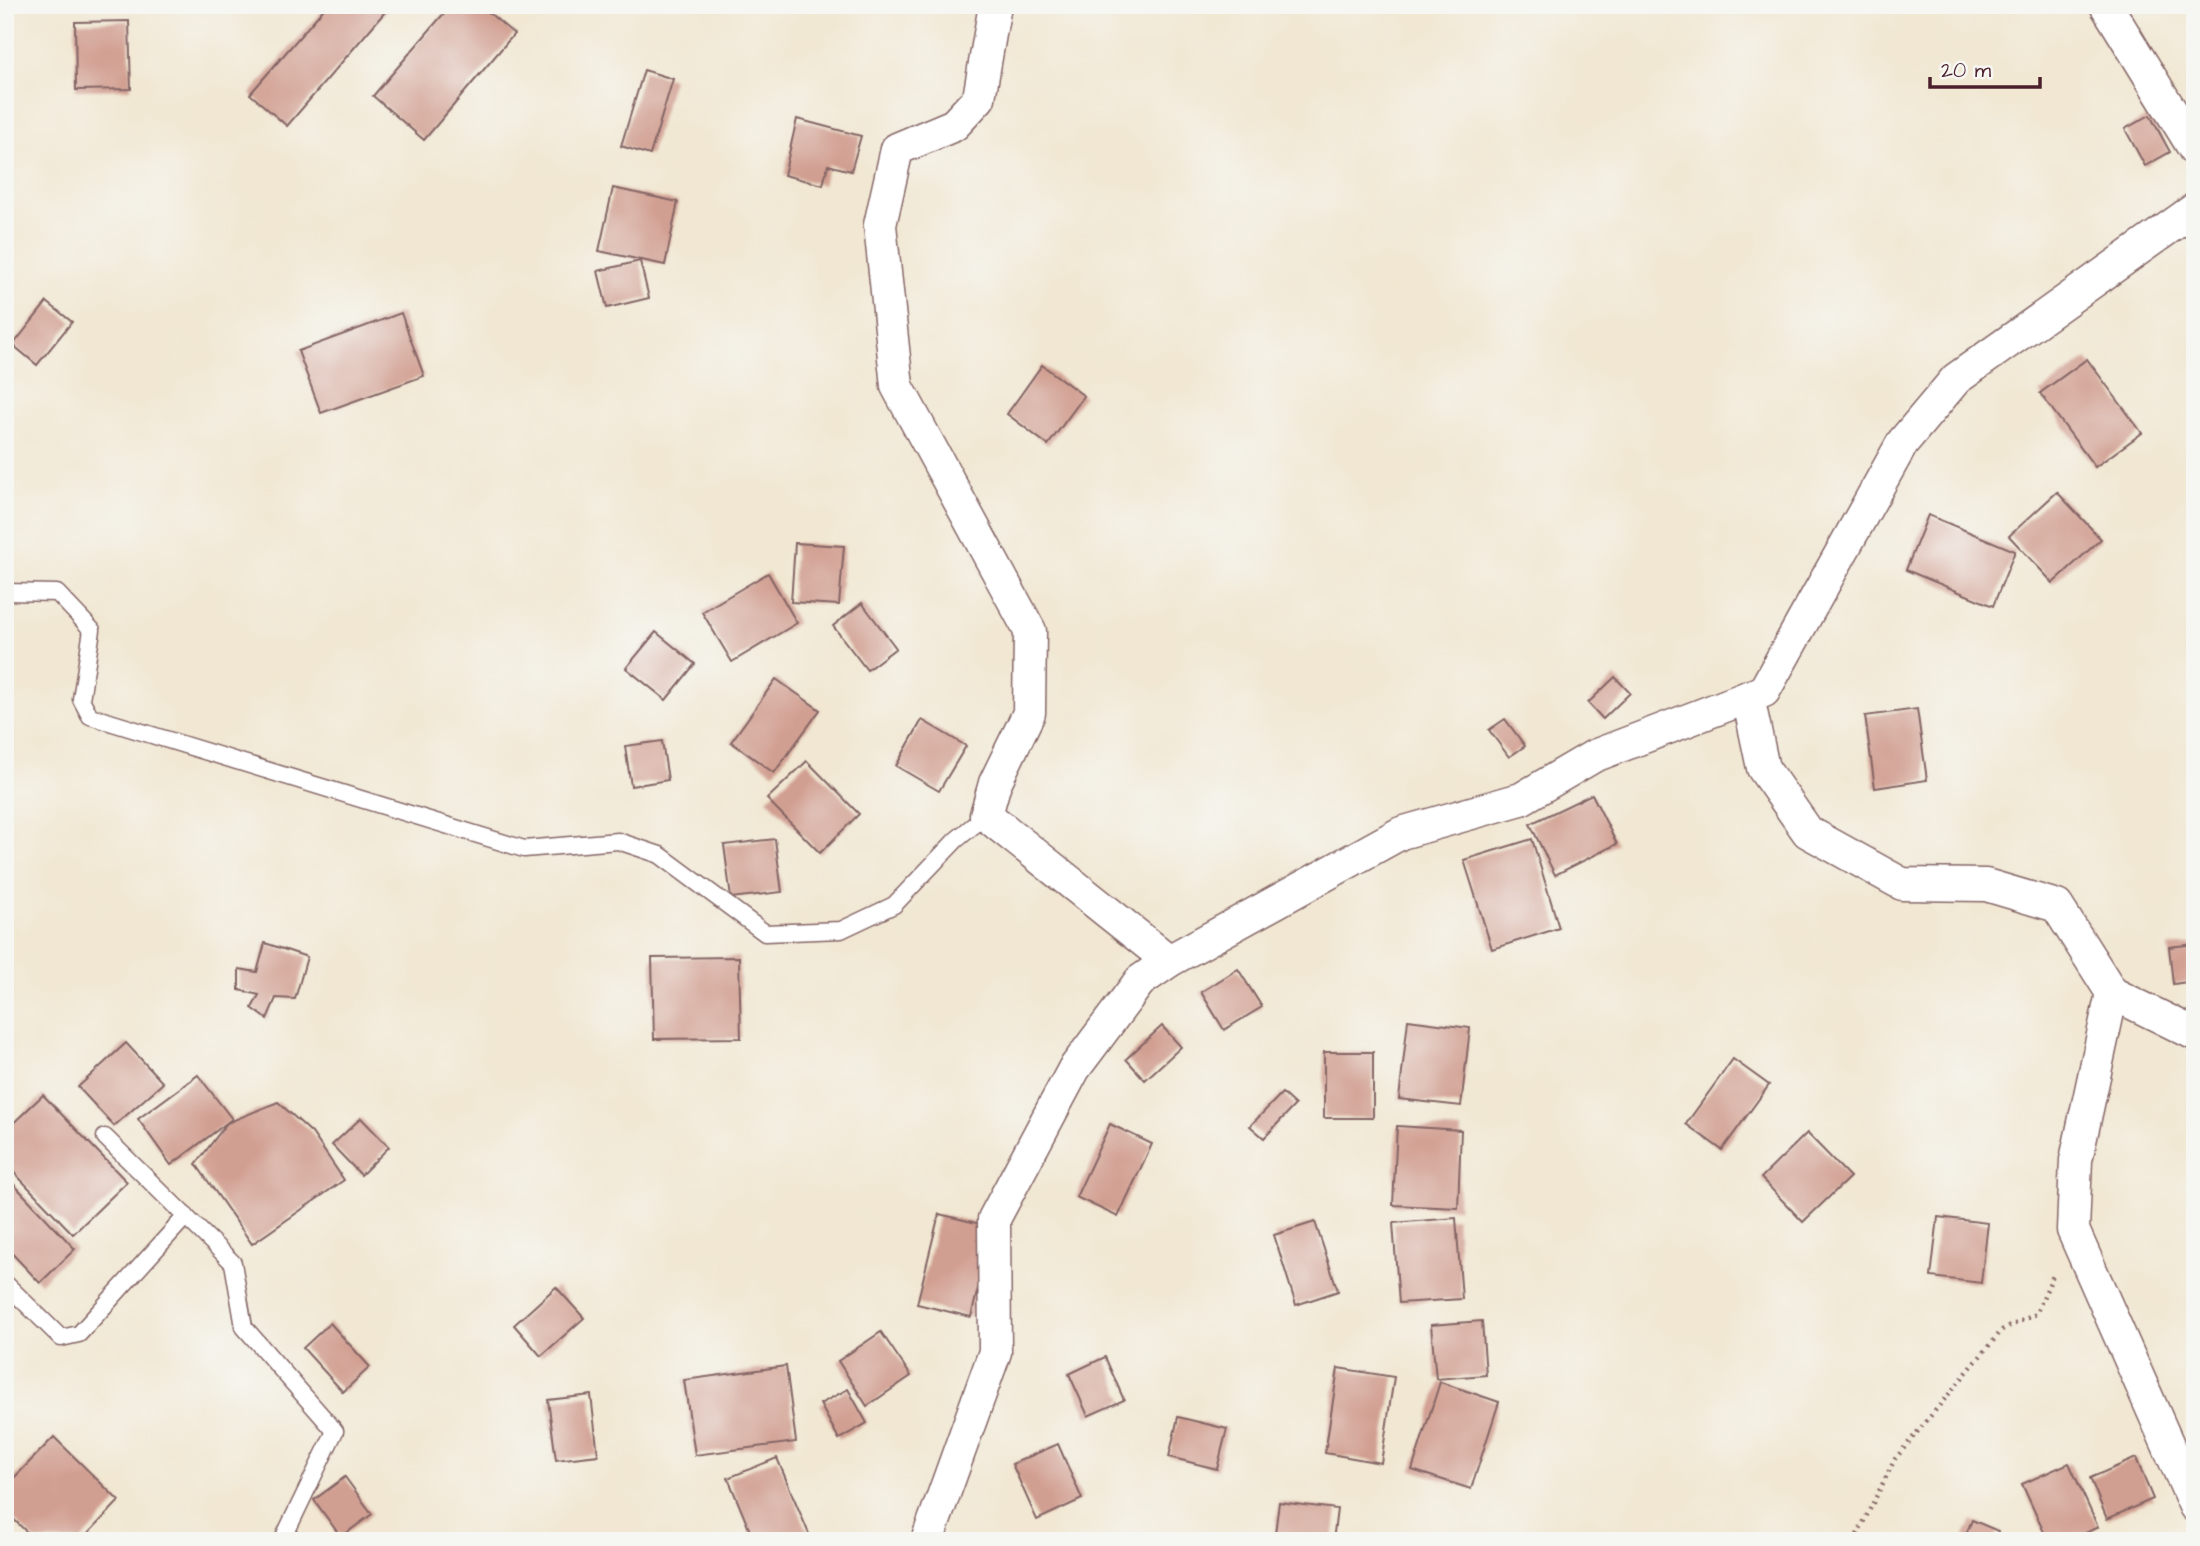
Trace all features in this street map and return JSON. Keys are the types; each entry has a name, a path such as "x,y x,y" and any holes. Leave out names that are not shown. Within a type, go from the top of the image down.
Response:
{"street":[{"path":"995,5 979,98 954,125 897,149 880,225 897,386 1030,631 1030,713 995,783 986,815 1170,961"},
{"path":"2106,5 2195,150"},
{"path":"927,1541 995,1352 994,1219 1074,1069 1140,981 1170,961 1401,833 1521,799 1594,756 1764,691 1903,442 1956,379 2195,209"},
{"path":"1748,697 1763,768 1808,832 1902,884 1986,885 2057,906 2112,993 2195,1034"},
{"path":"2112,993 2076,1160 2073,1230 2195,1506"}],"lane":[{"path":"5,592 57,593 92,630 81,699 90,716 524,849 618,841 660,855 765,933 841,930 894,905 956,840 986,815"},
{"path":"105,1137 233,1263 244,1327 335,1431 282,1541"},
{"path":"5,1283 61,1338 79,1334 186,1216"}],"path":[{"path":"1854,1541 1895,1459 2001,1330 2036,1314 2073,1230"}],"building":[{"path":"327,5 391,5 287,126 250,94"},
{"path":"451,5 480,5 514,34 424,140 373,96"},
{"path":"129,21 131,89 76,90 75,22"},
{"path":"644,70 673,79 650,155 621,146"},
{"path":"2150,115 2170,152 2145,166 2125,129"},
{"path":"797,119 861,136 851,171 828,165 823,185 784,175"},
{"path":"613,188 678,202 665,265 599,251"},
{"path":"640,261 649,298 607,308 598,271"},
{"path":"47,302 72,322 37,365 13,345"},
{"path":"401,313 424,376 321,413 298,351"},
{"path":"2087,359 2142,433 2095,467 2040,393"},
{"path":"1042,365 1084,396 1048,445 1007,414"},
{"path":"2057,492 2101,539 2053,583 2009,536"},
{"path":"1928,515 2015,551 1993,606 1906,570"},
{"path":"795,543 844,546 839,605 791,602"},
{"path":"768,573 797,623 732,662 702,612"},
{"path":"862,603 896,648 867,670 833,626"},
{"path":"656,632 695,664 666,700 626,668"},
{"path":"1615,677 1630,693 1603,719 1588,703"},
{"path":"776,679 820,710 774,773 731,742"},
{"path":"1917,709 1927,780 1875,788 1865,716"},
{"path":"1505,719 1525,746 1509,757 1489,730"},
{"path":"922,720 966,746 939,791 896,766"},
{"path":"662,741 668,780 631,786 625,746"},
{"path":"807,761 859,814 820,853 767,799"},
{"path":"1592,794 1617,844 1555,875 1530,824"},
{"path":"775,839 782,892 731,898 724,845"},
{"path":"1532,839 1559,928 1492,949 1464,860"},
{"path":"265,943 307,957 295,999 276,998 267,1019 252,1008 259,995 239,990 239,969 257,972"},
{"path":"2195,944 2195,981 2173,984 2169,947"},
{"path":"739,957 741,1038 654,1039 652,958"},
{"path":"1238,969 1262,1007 1224,1030 1201,992"},
{"path":"1408,1020 1470,1028 1461,1106 1399,1099"},
{"path":"1162,1026 1181,1047 1145,1080 1126,1059"},
{"path":"126,1043 163,1083 114,1126 78,1087"},
{"path":"1324,1052 1373,1052 1373,1118 1324,1118"},
{"path":"1733,1059 1769,1085 1722,1150 1686,1124"},
{"path":"198,1075 232,1119 171,1165 138,1119"},
{"path":"1282,1093 1295,1105 1264,1138 1250,1126"},
{"path":"43,1095 127,1182 73,1234 5,1163 5,1131"},
{"path":"278,1102 312,1133 344,1180 252,1244 196,1164 227,1123"},
{"path":"361,1118 389,1147 361,1175 332,1145"},
{"path":"1110,1124 1152,1144 1118,1217 1076,1197"},
{"path":"1397,1126 1461,1130 1458,1208 1393,1205"},
{"path":"1807,1133 1850,1177 1803,1222 1761,1178"},
{"path":"5,1175 75,1249 40,1283 5,1246"},
{"path":"939,1214 993,1227 971,1317 917,1304"},
{"path":"1938,1217 1988,1223 1981,1283 1931,1277"},
{"path":"1456,1218 1462,1299 1399,1303 1393,1223"},
{"path":"1315,1222 1338,1291 1296,1305 1274,1235"},
{"path":"556,1287 584,1318 541,1356 514,1325"},
{"path":"1482,1321 1486,1375 1436,1379 1431,1325"},
{"path":"330,1323 370,1367 343,1392 303,1348"},
{"path":"881,1332 911,1376 867,1406 838,1361"},
{"path":"1105,1357 1124,1400 1088,1416 1069,1374"},
{"path":"786,1366 796,1442 695,1455 684,1380"},
{"path":"1338,1368 1394,1377 1381,1463 1325,1453"},
{"path":"1440,1382 1499,1402 1471,1489 1412,1470"},
{"path":"848,1389 867,1423 839,1439 820,1404"},
{"path":"591,1395 598,1455 556,1460 548,1400"},
{"path":"1178,1417 1227,1429 1217,1469 1169,1457"},
{"path":"54,1437 119,1501 81,1541 36,1541 5,1511 5,1487"},
{"path":"1058,1444 1082,1499 1037,1520 1012,1464"},
{"path":"777,1458 812,1541 754,1541 728,1478"},
{"path":"2136,1458 2153,1499 2107,1519 2090,1478"},
{"path":"2069,1463 2098,1527 2069,1541 2048,1541 2022,1484"},
{"path":"345,1477 372,1514 341,1537 314,1500"},
{"path":"1279,1502 1337,1509 1333,1541 1274,1541"},
{"path":"1972,1520 1998,1531 1994,1541 1963,1541"}]}
